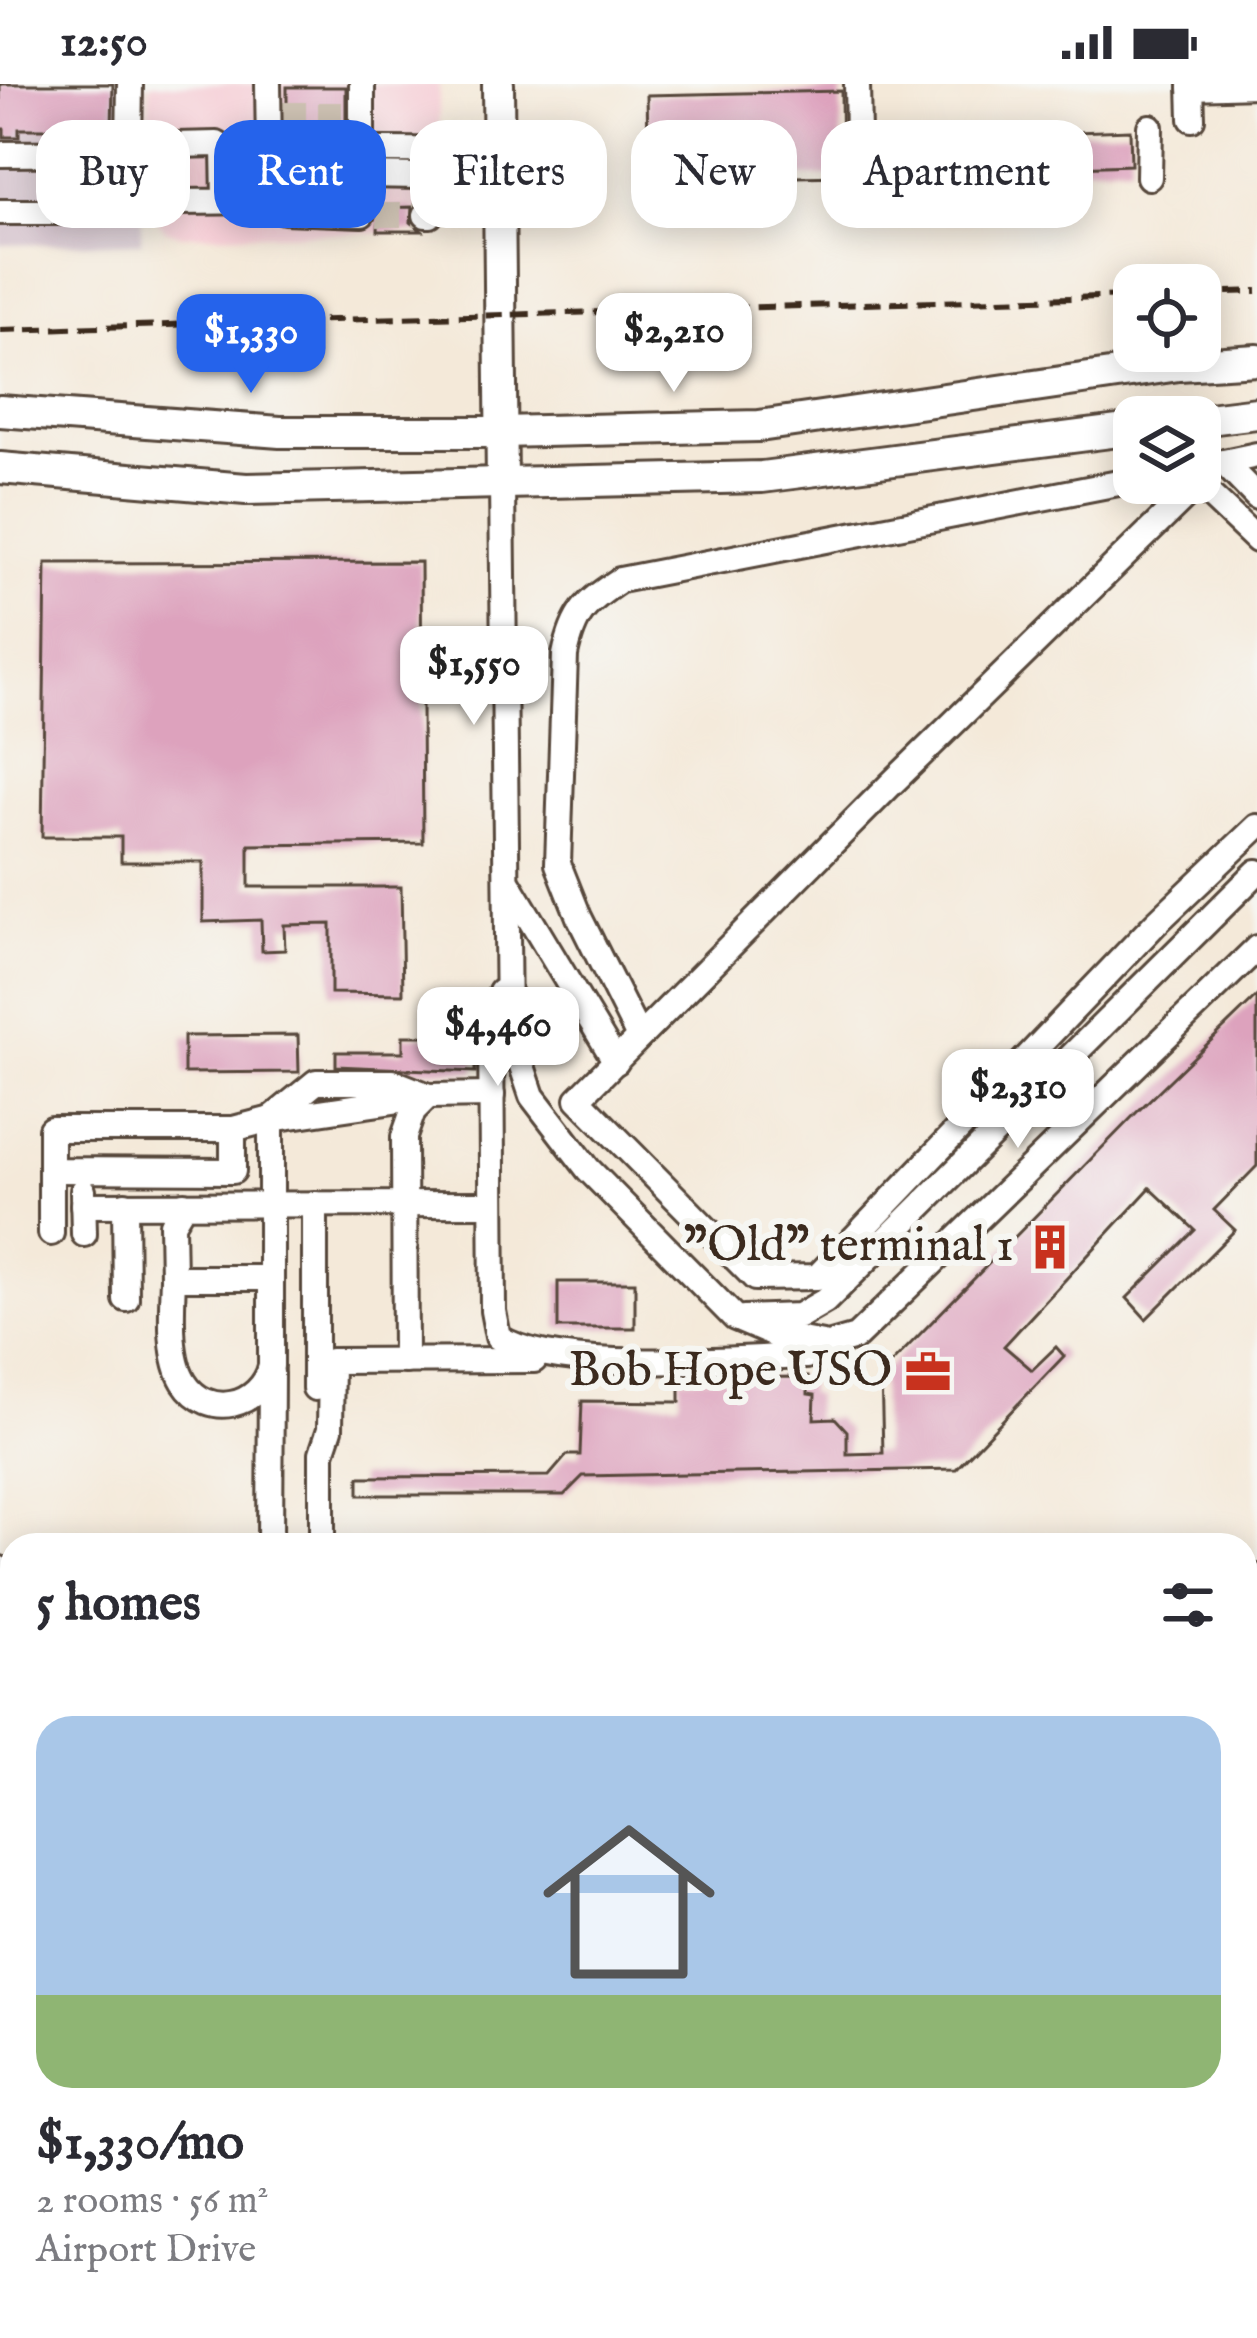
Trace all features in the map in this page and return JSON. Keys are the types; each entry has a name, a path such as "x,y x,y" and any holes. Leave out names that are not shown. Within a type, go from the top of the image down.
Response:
{"main road":[{"path":"498,84 499,120"},
{"path":"500,228 502,484"},
{"path":"0,411 280,431 759,426 1179,365 1257,360"},
{"path":"1221,417 1257,413"},
{"path":"0,468 246,490 762,477 1113,432"}],"street":[{"path":"130,84 130,120"},
{"path":"268,84 274,120"},
{"path":"355,120 362,84"},
{"path":"857,84 858,120"},
{"path":"1192,119 1191,85 1257,85"},
{"path":"1149,177 1150,127"},
{"path":"0,154 36,154"},
{"path":"0,212 36,212"},
{"path":"1235,463 1257,496"},
{"path":"1235,463 1257,522"},
{"path":"502,484 508,1024 532,1096 588,1169 735,1318 775,1335 828,1345"},
{"path":"639,1037 558,864 566,655 571,628 586,603 620,580 1113,484"},
{"path":"1177,504 578,1099 755,1278 817,1277 1155,923 1257,827"},
{"path":"1220,504 1257,540"},
{"path":"735,1318 799,1316 825,1301 1257,872"},
{"path":"507,880 616,1062"},
{"path":"322,1453 330,1429 331,1361 806,1356 856,1337 1257,949"},
{"path":"508,973 490,1024 494,1311 499,1337 516,1349 578,1360"},
{"path":"51,1233 51,1129 233,1129 271,1118 316,1082 393,1082 428,1096 492,1095"},
{"path":"406,1361 404,1137 413,1111 428,1096"},
{"path":"270,1533 271,1118"},
{"path":"51,1170 232,1171 233,1129"},
{"path":"83,1170 84,1234"},
{"path":"125,1204 126,1299"},
{"path":"184,1204 172,1224 176,1364 185,1384 215,1404 241,1404 258,1394 271,1366"},
{"path":"315,1204 315,1430 322,1453 322,1533"},
{"path":"83,1205 492,1204"},
{"path":"173,1278 272,1278"}],"shaded area":[{"path":"0,84 146,84 145,120 36,120 36,228 141,228 141,242 0,245"},
{"path":"150,84 439,84 439,120 410,120 410,228 439,228 439,232 180,235 165,230 190,228 190,120 149,120"}],"building":[{"path":"0,84 113,84 112,120 36,120 36,129 19,129 19,137 4,137"},
{"path":"287,87 346,87 346,120 287,120"},
{"path":"841,91 841,120 821,120 821,176 797,177 797,120 648,120 647,95"},
{"path":"1130,130 1131,165 1093,166 1093,131"},
{"path":"410,207 410,228 422,231 378,231 386,228 386,208"},
{"path":"421,562 423,843 249,845 249,887 401,887 403,994 331,993 331,924 284,925 285,950 262,951 261,920 203,922 203,862 121,862 121,837 42,837 46,563"},
{"name":"\"Old\" terminal 1","path":"1257,996 1257,1166 1214,1210 1235,1230 1146,1319 1127,1298 1195,1230 1150,1188 1004,1346 1032,1370 1056,1347 1064,1356 956,1469 583,1476 564,1495 359,1495 359,1477 549,1476 567,1455 580,1455 582,1401 680,1402 680,1378 808,1377 808,1394 815,1395 814,1419 835,1418 847,1431 847,1454 883,1453 881,1374"},
{"path":"298,1035 299,1072 184,1073 184,1036"},
{"path":"403,1036 475,1036 475,1072 336,1066 336,1052 403,1052"},
{"path":"558,1282 635,1282 635,1328 558,1328"}],"tunnel":[{"path":"282,114 344,114"},
{"path":"386,215 410,215"}],"railway":[{"path":"1221,292 1257,291"},
{"path":"0,330 1113,297"}],"place":[{"name":"\"Old\" terminal 1","path":"1050,1247"},
{"name":"Bob Hope USO","path":"928,1372"}]}
